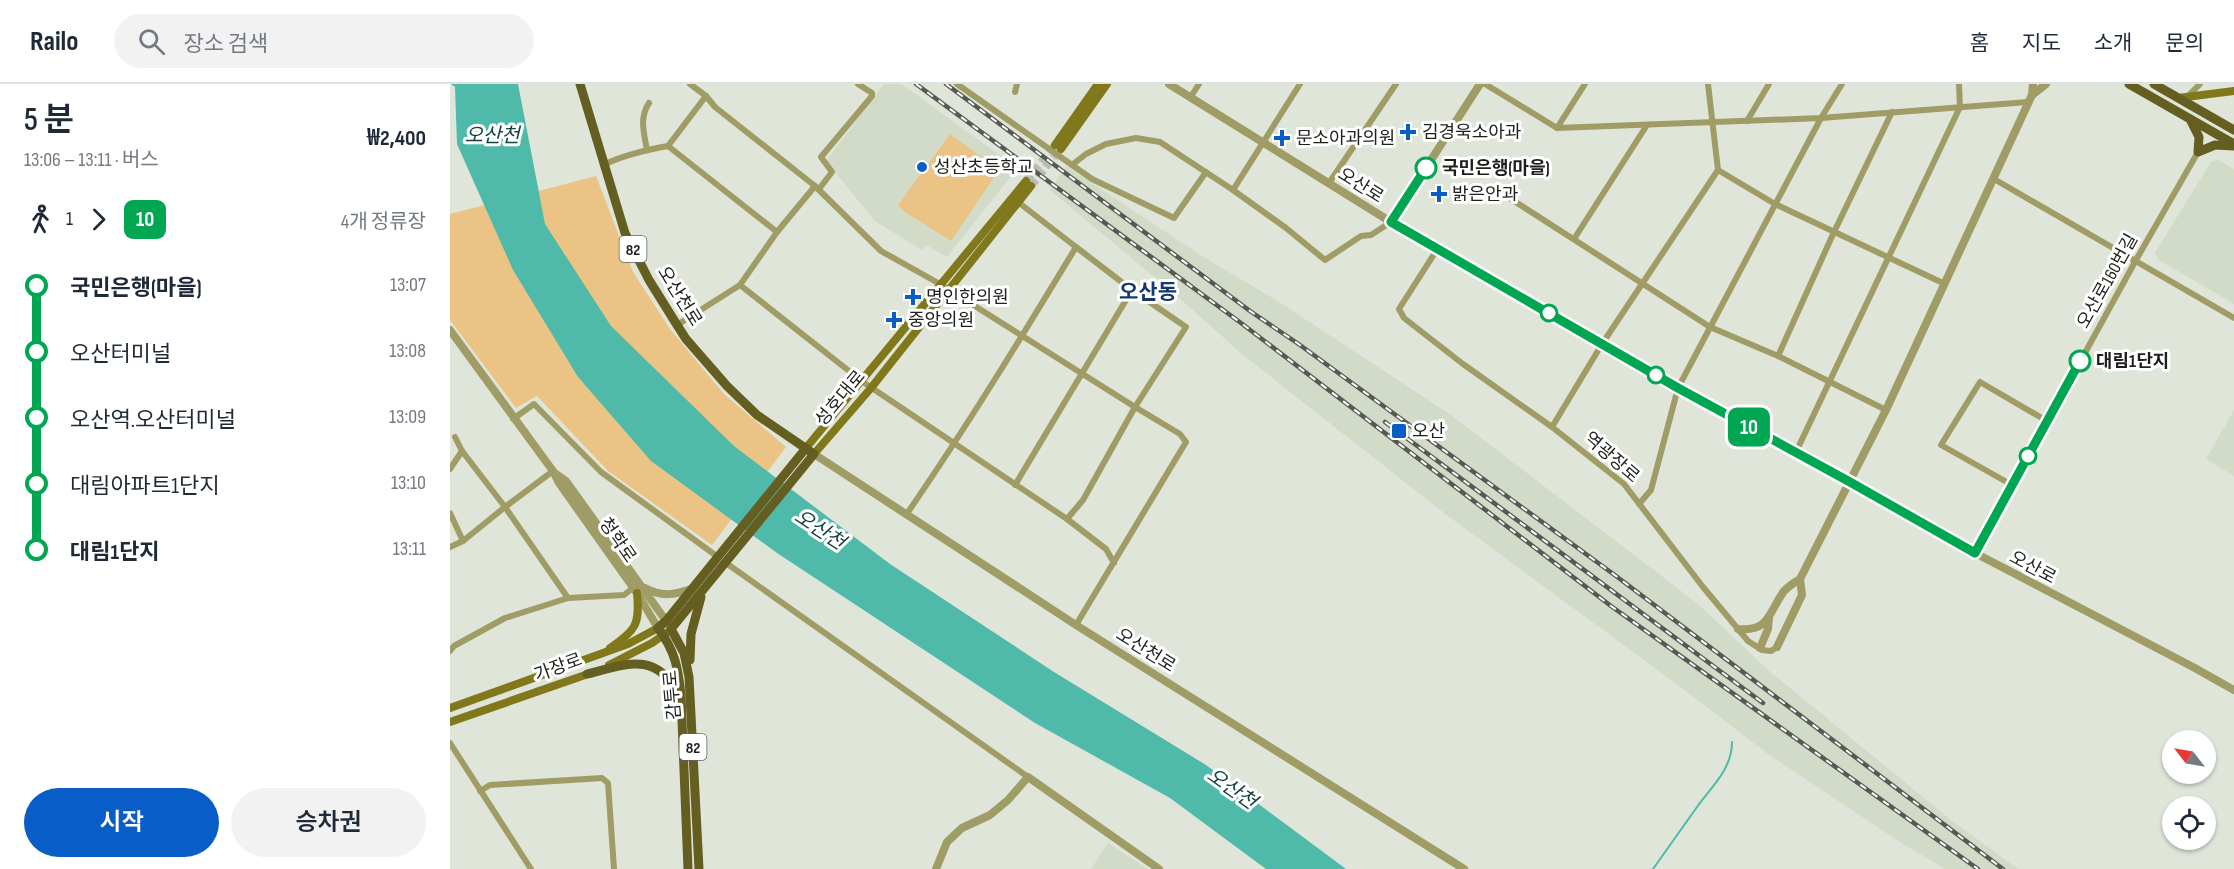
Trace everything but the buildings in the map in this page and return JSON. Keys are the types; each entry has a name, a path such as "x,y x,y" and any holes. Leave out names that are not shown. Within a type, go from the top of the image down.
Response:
{"main road":[{"name":"오산천로","path":"580,84 625,233 649,280 686,339 728,386 757,415 807,454"},
{"path":"1098,84 1058,147 1086,116 1107,84"},
{"path":"2129,84 2234,145"},
{"path":"2154,84 2234,130"},
{"path":"2163,103 2188,96 2234,91"},
{"path":"2190,119 2199,137 2198,152 2215,145 2234,145"},
{"name":"성호대로","path":"665,628 692,589 721,554 807,454 871,388 1018,202 1028,183 940,284 862,382 807,454 728,561 702,593 665,628"},
{"path":"594,657 611,648 633,630 639,615 638,588"},
{"path":"689,677 691,634 702,593"},
{"name":"가장로","path":"450,708 594,657 665,628"},
{"name":"가장로","path":"450,722 619,661 665,628"},
{"name":"감투로","path":"665,628 684,653 689,677 699,869"},
{"name":"감투로","path":"665,628 675,656 681,695 688,869"},
{"path":"587,674 626,664 646,663 661,670 674,683 681,695"}],"street":[{"path":"690,84 706,96 715,107 817,187 881,251 940,284 1081,375 1180,434 1186,442 1076,625"},
{"path":"677,325 740,285 777,232 832,172 821,160 822,155 872,96 872,93 858,84"},
{"path":"957,84 1092,179 1174,218 1206,172"},
{"path":"1015,92 1017,84"},
{"name":"오산로","path":"1169,84 1391,222 1678,388 1975,553 2234,690"},
{"path":"1190,98 1199,84"},
{"path":"1233,190 1300,84"},
{"path":"1329,183 1396,84"},
{"path":"1072,165 1086,154 1106,144 1136,138 1160,142 1233,190 1286,228 1325,260 1361,236 1371,235 1391,222 1480,84"},
{"path":"1485,84 1557,128 1747,121 1960,107 2030,99 2046,84"},
{"path":"1557,128 1585,84"},
{"path":"1552,427 1642,282 1718,170 1708,84"},
{"path":"1747,121 1769,84"},
{"path":"1639,504 1652,490 1678,388 1821,117 1842,84"},
{"path":"1796,452 1960,107 1959,84"},
{"path":"1738,629 1751,630 1759,627 1769,617 1783,591 1800,579 1886,410 1994,179 2030,99 2033,84"},
{"path":"2188,96 2200,84"},
{"path":"603,165 615,159 647,150 668,147 706,96"},
{"path":"647,150 643,122 644,111 649,103"},
{"path":"1778,356 1892,112"},
{"path":"1575,239 1647,125"},
{"path":"668,147 777,232"},
{"name":"오산로160번길","path":"1975,553 2046,421 2198,152"},
{"path":"1718,170 1775,204 1945,284"},
{"path":"1994,179 2234,318"},
{"path":"1511,199 1710,327 1778,356 1886,410"},
{"path":"1018,202 1132,290 1186,327 1135,407 1083,500 1067,519"},
{"path":"906,515 954,445 1076,247"},
{"name":"역광장로","path":"1438,248 1399,309 1404,318 1552,427 1623,484 1738,629 1760,648"},
{"path":"740,285 862,382 1067,519 1106,549 1114,562"},
{"path":"1014,485 1132,290"},
{"name":"청학로","path":"450,330 513,419 553,471 566,481 665,628"},
{"path":"2012,485 1941,445 1980,382 2046,421"},
{"path":"513,419 534,404 601,472 721,554"},
{"path":"455,437 462,451 505,507 568,598"},
{"path":"450,469 462,451"},
{"name":"오산천로","path":"807,454 1464,869"},
{"path":"450,547 464,541 553,471"},
{"path":"450,513 464,541"},
{"path":"728,561 1159,869"},
{"path":"1769,617 1768,629 1760,648 1771,651 1777,647 1802,595 1800,579"},
{"path":"450,651 454,646 505,618 568,598 624,596 638,588 660,595 678,594 692,589"},
{"path":"450,743 531,869"},
{"path":"936,869 947,842 962,828 990,815 1008,800 1028,777"},
{"path":"480,791 490,785 602,778 608,783 614,869"}],"shaded area":[{"name":"성산초등학교","path":"884,84 901,84 1012,164 1015,171 947,257 926,245 922,250 875,221 826,161"},
{"path":"950,134 999,170 951,241 905,212 898,205"},
{"path":"2218,160 2234,169 2234,304 2159,260 2155,253 2211,162"},
{"path":"1066,166 1451,415 1698,604 1768,670 1951,820 2018,869 1945,869 1897,840 1768,754 1448,516 1243,355 1177,296 1050,190"},
{"path":"596,176 633,272 670,329 724,394 786,447 712,545 608,471 537,396 516,408 450,320 450,214"},
{"path":"2234,410 2234,476 2206,459"},
{"path":"1108,843 1147,869 1091,869"}],"water":[{"name":"오산천","path":"451,84 518,84 545,224 611,326 734,446 890,564 1054,672 1206,765 1346,869 1266,869 1170,798 1035,723 777,553 651,461 578,377 513,270 457,144 455,87"}],"waterway":[{"path":"1653,869 1725,769 1729,761 1732,742"}],"tunnel":[{"path":"1026,181 1055,145"},
{"path":"1031,186 1060,149"}],"railway":[{"path":"916,84 1241,323 1611,606 1978,869"},
{"path":"946,84 1250,311 1616,576 2003,869"},
{"path":"1385,422 1763,703"}],"bus line":[{"name":"10","path":"1426,168 1391,222 1678,388 1975,553 2080,361"}],"place":[{"name":"김경욱소아과","path":"1408,132"},
{"name":"문소아과의원","path":"1282,138"},
{"name":"성산초등학교","path":"922,167"},
{"name":"국민은행(마을)","path":"1426,168"},
{"name":"밝은안과","path":"1439,194"},
{"name":"명인한의원","path":"913,297"},
{"name":"중앙의원","path":"894,320"},
{"name":"대림1단지","path":"2080,361"},
{"name":"오산","path":"1399,431"}],"district":[{"name":"오산동","path":"1148,292"}]}
